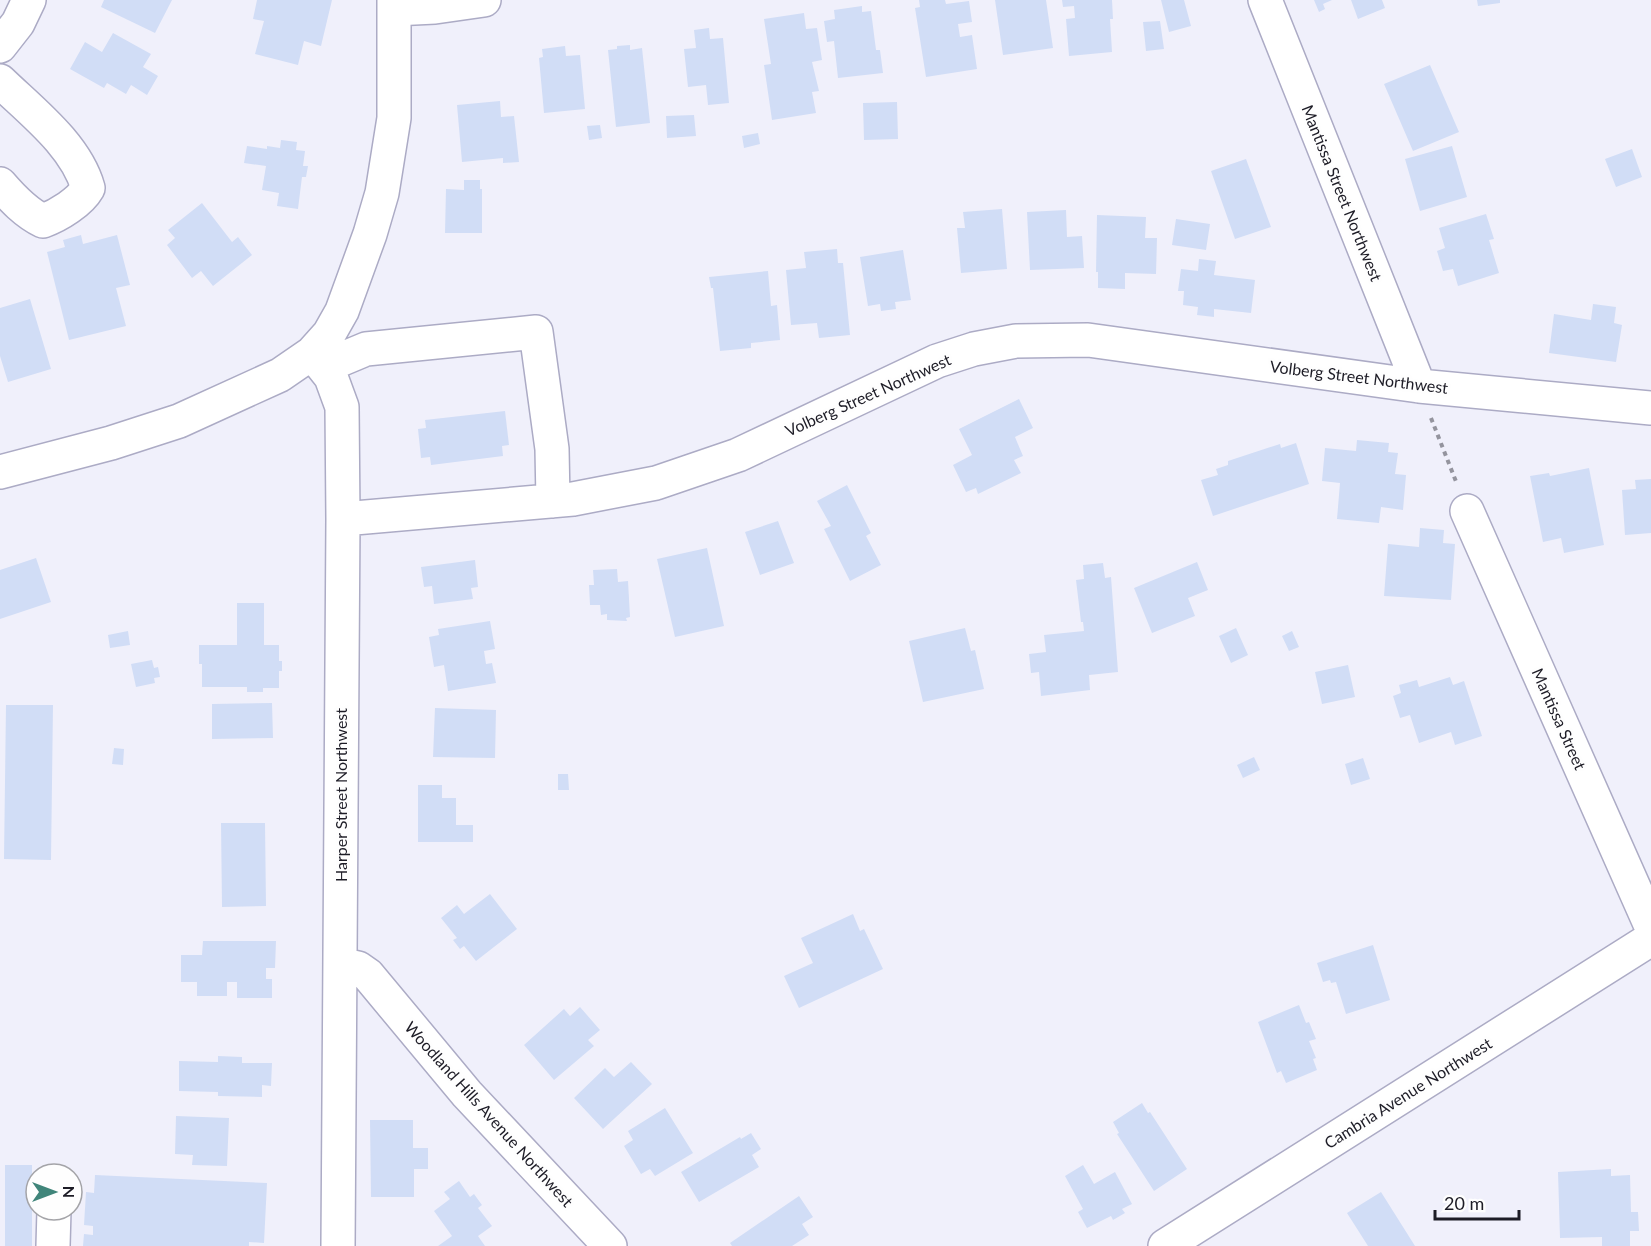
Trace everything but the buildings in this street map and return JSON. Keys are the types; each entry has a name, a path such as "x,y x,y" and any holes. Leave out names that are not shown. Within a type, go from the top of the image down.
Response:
{"street":[{"path":"0,46 18,23 29,0"},
{"path":"317,360 342,310 370,234 382,193 394,118 394,5 435,7 484,0"},
{"name":"Mantissa Street Northwest","path":"1265,0 1419,386"},
{"path":"0,81 61,139 85,177 88,188 84,195 52,218 44,221 35,217 12,198 0,184"},
{"path":"0,472 111,443 179,421 317,360 366,349 536,332 552,448 553,501"},
{"name":"Volberg Street Northwest","path":"343,519 573,499 656,483 738,455 937,361 974,349 1016,341 1088,340 1419,386 1651,408"},
{"name":"Harper Street Northwest","path":"317,360 331,377 342,407 338,1246"},
{"name":"Mantissa Street","path":"1467,511 1651,926"},
{"name":"Cambria Avenue Northwest","path":"1165,1246 1651,939"},
{"name":"Woodland Hills Avenue Northwest","path":"340,964 358,968 368,975 467,1094 610,1246"},
{"path":"53,1246 54,1222"}],"path":[{"path":"1419,386 1467,511"}]}
